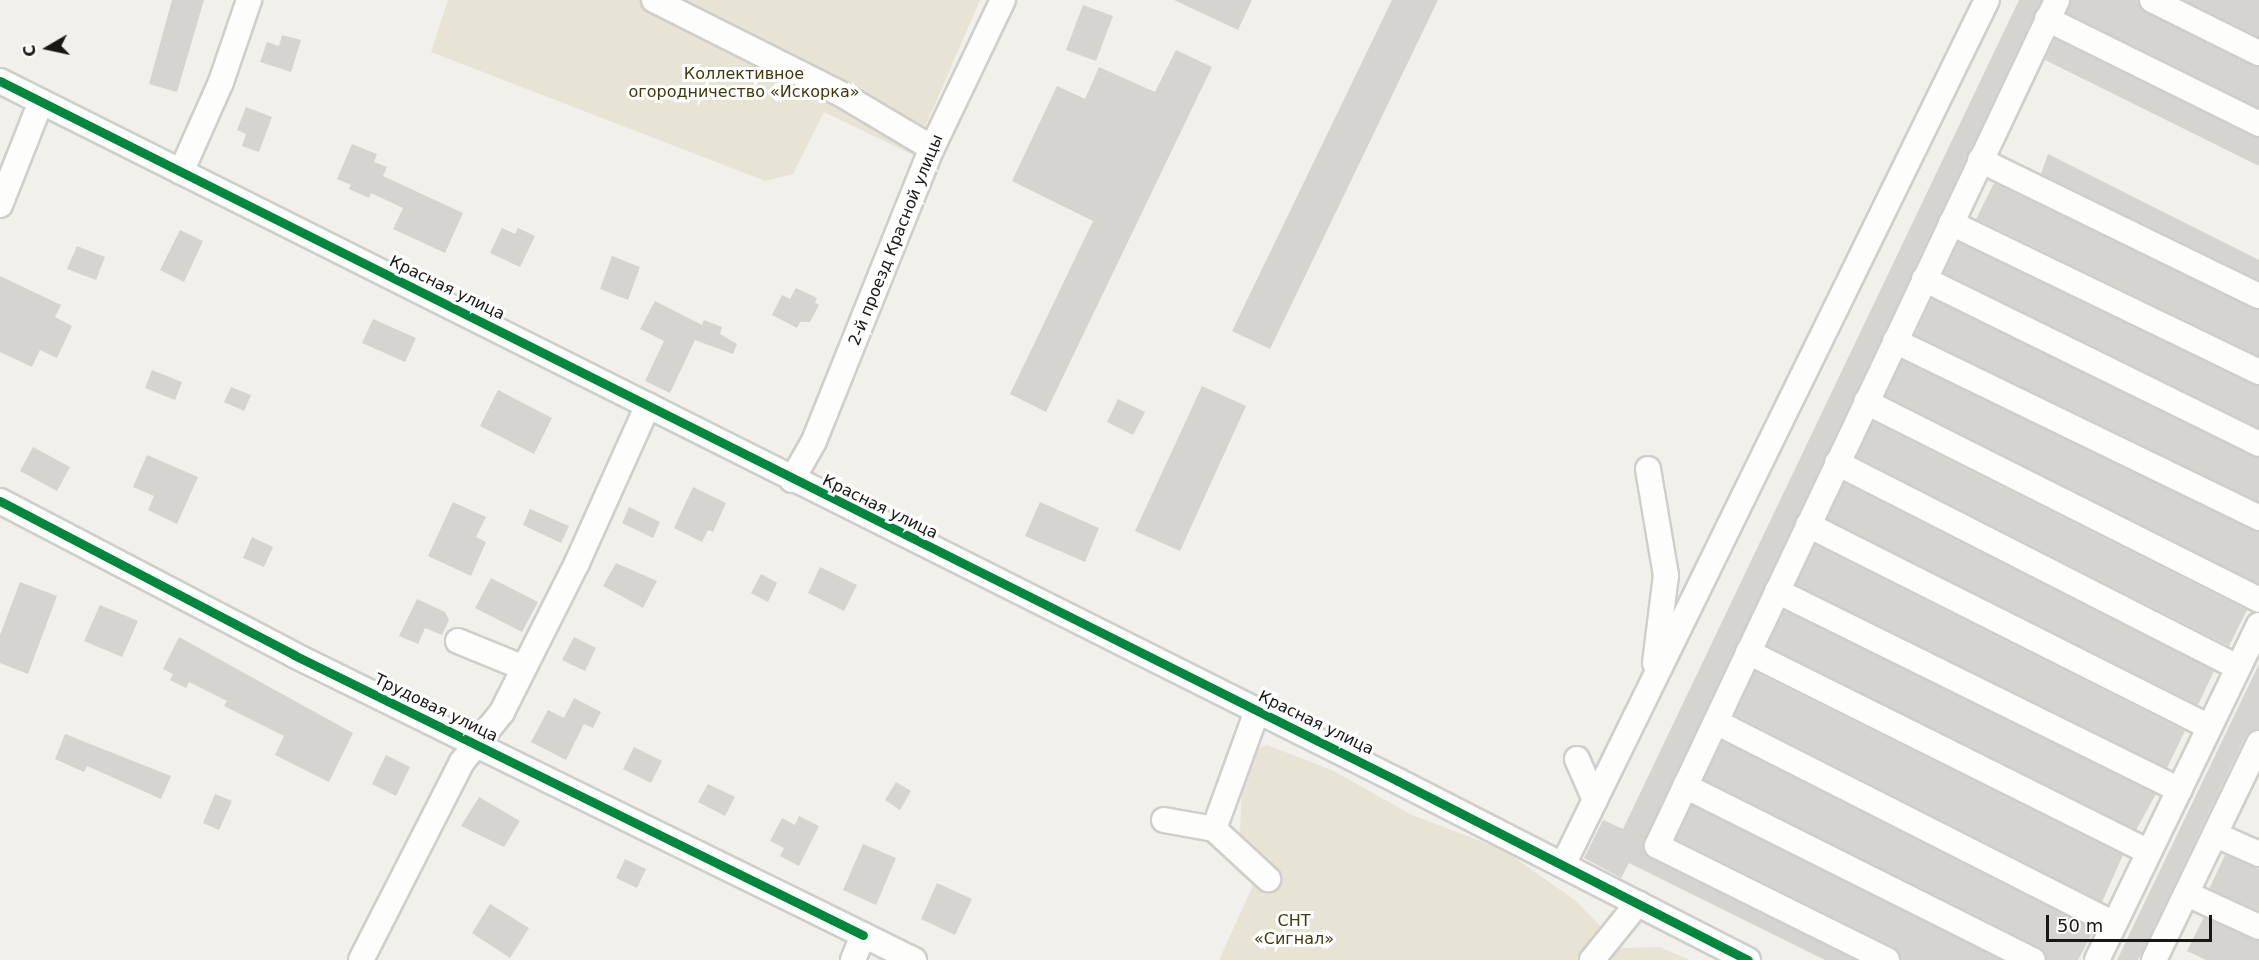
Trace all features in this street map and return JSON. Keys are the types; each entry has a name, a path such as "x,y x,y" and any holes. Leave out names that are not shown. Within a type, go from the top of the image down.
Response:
{"street":[{"path":"181,172 221,82 249,0"},
{"path":"654,0 882,117 932,148"},
{"name":"2-й проезд Красной улицы","path":"792,480 814,441 932,148 1003,0"},
{"path":"1564,862 1987,0"},
{"path":"2152,0 2259,53"},
{"path":"1887,960 1657,846 2052,10 2259,124"},
{"name":"Красная улица","path":"0,81 40,104 648,405 792,480 1564,862 1748,960"},
{"path":"0,205 40,104"},
{"path":"1980,160 2259,296"},
{"path":"1951,223 2259,372"},
{"path":"1924,279 2259,444"},
{"path":"1895,341 2259,518"},
{"path":"1866,402 2259,600"},
{"path":"361,960 462,762 478,746 502,712 648,405"},
{"path":"1837,463 2238,667"},
{"path":"1648,469 1666,575 1653,682"},
{"name":"Трудовая улица","path":"0,501 478,746 914,960"},
{"path":"1808,525 2209,727"},
{"path":"1777,591 2179,790"},
{"path":"2097,960 2259,625"},
{"path":"458,641 524,668"},
{"path":"1748,652 2149,852"},
{"path":"1214,830 1257,711"},
{"path":"1716,722 2114,924"},
{"path":"2163,957 2187,894 2216,836 2249,783 2259,743"},
{"path":"1577,759 1594,800"},
{"path":"1685,786 2033,960"},
{"path":"1164,820 1214,830 1268,879"},
{"path":"2216,836 2259,854"},
{"path":"2187,894 2259,927"},
{"path":"1592,960 1638,903"},
{"path":"853,960 863,935"}],"green space":[{"name":"Коллективное огородничество «Искорка»","path":"448,0 980,0 913,155 824,112 793,174 765,181 431,52"},
{"name":"СНТ «Сигнал»","path":"1267,745 1332,770 1412,815 1504,850 1576,901 1622,948 1660,947 1690,960 1219,960 1255,881 1240,833 1243,754"}],"building":[{"path":"172,0 204,0 177,92 149,84"},
{"path":"1174,0 1252,0 1238,30"},
{"path":"1392,0 1438,0 1270,349 1232,331"},
{"path":"2019,0 2041,0 1644,840 1645,853 1651,859 1855,960 1825,960 1629,863 1621,878 1584,858 1603,820 1623,829"},
{"path":"2071,0 2138,0 2146,13 2259,67 2259,108 2067,13"},
{"path":"2184,0 2259,0 2259,37"},
{"path":"1083,5 1113,16 1096,61 1066,50"},
{"path":"282,35 301,40 291,72 260,62 267,42 279,46"},
{"path":"2055,39 2259,138 2259,166 2045,60"},
{"path":"1176,50 1212,67 1046,412 1010,394 1093,221 1012,181 1057,86 1085,99 1099,67 1155,92"},
{"path":"246,107 272,117 259,152 242,146 246,134 237,130"},
{"path":"352,144 377,154 374,162 387,167 383,176 463,213 445,253 393,229 403,208 371,193 369,198 349,189 351,185 337,179"},
{"path":"2048,154 2259,260 2259,280 2041,174"},
{"path":"1994,183 2259,310 2259,356 1976,219"},
{"path":"502,228 515,234 518,228 535,236 520,267 490,253"},
{"path":"180,230 203,241 184,282 160,270"},
{"path":"1958,242 2259,386 2259,428 1944,273"},
{"path":"77,246 105,257 96,280 67,269"},
{"path":"612,256 640,267 628,300 600,289"},
{"path":"0,276 61,305 55,317 72,326 57,358 40,350 32,367 0,352"},
{"path":"796,288 817,298 815,303 819,305 810,322 800,322 797,328 772,315 782,295 790,299"},
{"path":"1932,299 2259,458 2259,502 1915,335"},
{"path":"655,301 702,325 704,320 722,327 720,334 737,344 733,354 695,340 670,393 645,381 664,341 640,329"},
{"path":"373,319 416,338 405,362 362,343"},
{"path":"1902,360 2259,532 2259,584 1886,396"},
{"path":"152,370 182,382 175,400 145,388"},
{"path":"1202,386 1246,406 1180,551 1135,531"},
{"path":"231,387 251,395 244,411 224,402"},
{"path":"498,390 552,418 534,454 480,426"},
{"path":"1118,399 1145,412 1133,435 1107,422"},
{"path":"1873,422 2247,610 2229,646 1857,457"},
{"path":"33,447 70,467 57,491 20,471"},
{"path":"147,455 198,477 177,524 148,510 154,496 133,487"},
{"path":"1844,483 2214,671 2198,705 1827,519"},
{"path":"693,487 726,503 713,532 708,530 702,542 674,528"},
{"path":"453,502 486,517 476,537 486,542 471,576 428,556"},
{"path":"1040,502 1099,528 1085,562 1025,536"},
{"path":"629,507 660,522 653,538 622,523"},
{"path":"530,509 569,526 561,543 523,525"},
{"path":"252,537 273,547 264,567 243,558"},
{"path":"1815,545 2185,731 2167,768 1796,585"},
{"path":"616,563 657,581 643,608 603,586"},
{"path":"820,567 857,585 844,611 808,593"},
{"path":"761,574 777,583 768,602 751,593"},
{"path":"491,578 538,602 522,632 475,608"},
{"path":"20,582 57,596 28,674 0,663 0,635"},
{"path":"417,599 445,612 449,620 442,635 425,628 418,644 399,636"},
{"path":"100,605 138,621 122,657 84,641"},
{"path":"1784,610 2156,794 2136,830 1767,646"},
{"path":"179,637 353,733 329,782 275,755 284,736 224,706 227,701 189,682 186,688 170,680 173,674 163,669"},
{"path":"574,637 596,648 585,671 562,660"},
{"path":"2259,664 2259,729 2246,735 2138,960 2117,960"},
{"path":"1755,672 2123,855 2102,902 1735,715"},
{"path":"574,698 601,712 593,728 584,724 566,760 531,742 548,710 564,718"},
{"path":"65,734 171,776 161,799 87,766 84,772 55,759"},
{"path":"1722,741 2094,930 2078,960 2047,960 2039,947 1704,780"},
{"path":"634,747 662,761 651,783 623,769"},
{"path":"386,755 410,767 396,796 372,784"},
{"path":"896,782 911,791 900,810 885,800"},
{"path":"708,784 735,797 725,816 698,802"},
{"path":"215,794 232,801 219,830 203,823"},
{"path":"479,797 520,821 504,847 461,826"},
{"path":"1692,805 2001,960 1901,960 1893,947 1676,839"},
{"path":"799,816 819,826 799,866 780,856 784,848 770,841 782,818 795,825"},
{"path":"863,844 896,858 876,905 843,890"},
{"path":"2225,855 2259,869 2259,911 2209,889"},
{"path":"625,859 646,869 637,888 616,878"},
{"path":"937,883 972,899 955,935 921,919"},
{"path":"490,904 529,928 510,958 472,933"},
{"path":"2204,917 2259,941 2259,960 2206,960 2187,951"}],"cycle path":[{"path":"0,81 1398,781 1748,960"},
{"path":"0,501 294,655 863,935"}]}
